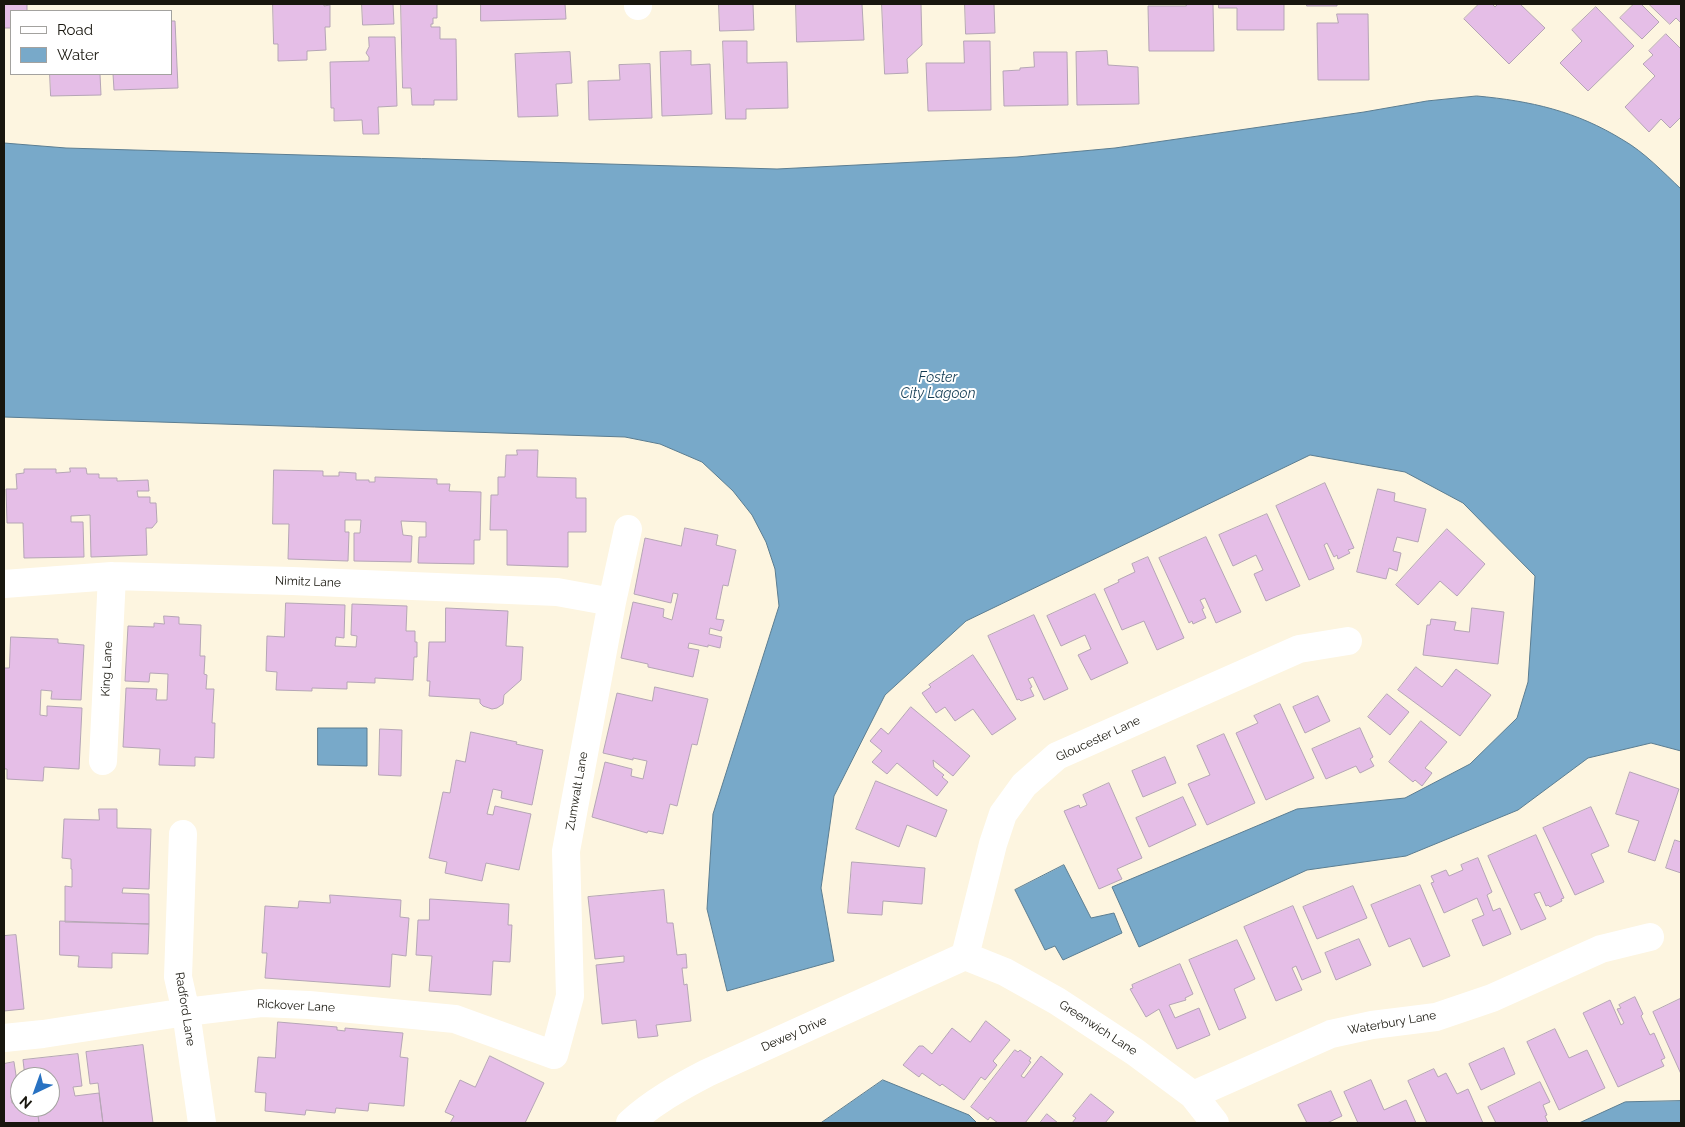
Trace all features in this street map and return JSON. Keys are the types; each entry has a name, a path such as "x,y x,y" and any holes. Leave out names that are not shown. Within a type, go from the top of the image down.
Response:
{"street":[{"name":"Zumwalt Lane","path":"554,1055 570,996 566,851 612,602 628,529"},
{"name":"Nimitz Lane","path":"4,584 112,576 292,581 557,592 612,602"},
{"name":"King Lane","path":"103,761 112,576"},
{"name":"Gloucester Lane","path":"965,956 992,844 1004,814 1024,785 1057,756 1299,649 1348,641"},
{"name":"Radford Lane","path":"183,834 178,977 186,1012 202,1123"},
{"name":"Waterbury Lane","path":"1193,1095 1331,1034 1372,1025 1436,1017 1492,998 1601,949 1650,937"},
{"name":"Greenwich Lane","path":"965,956 1005,972 1057,1001 1135,1052 1193,1095 1215,1123"},
{"name":"Dewey Drive","path":"630,1123 670,1092 707,1073 965,956"},
{"name":"Rickover Lane","path":"4,1038 261,1003 309,1005 455,1019 554,1055"}],"water":[{"name":"Foster City Lagoon","path":"1477,96 1535,104 1588,122 1638,150 1681,189 1681,751 1651,743 1588,758 1518,810 1406,856 1307,870 1139,947 1112,887 1297,809 1405,798 1470,764 1517,718 1528,682 1535,576 1463,503 1405,472 1310,455 966,621 885,695 834,796 821,888 834,961 727,991 707,909 713,814 779,606 775,569 766,542 752,515 733,491 702,462 660,444 625,437 4,417 4,143 66,148 777,169 1017,157 1115,148 1427,101"},
{"path":"318,728 367,728 367,766 318,765"},
{"path":"1064,865 1091,918 1114,913 1122,933 1063,960 1055,946 1045,950 1015,890"},
{"path":"883,1080 969,1115 977,1123 821,1123"},
{"path":"1681,1101 1681,1123 1579,1123 1625,1102"}],"building":[{"path":"4,4 27,4 27,10 10,10 10,28 4,28"},
{"path":"273,4 330,5 330,27 325,27 326,50 307,51 307,60 278,61 278,44 274,44"},
{"path":"362,4 393,4 394,24 363,25"},
{"path":"401,4 437,4 437,18 433,18 431,27 440,27 440,39 456,39 457,100 434,100 434,105 412,105 411,88 403,88"},
{"path":"481,4 565,4 566,19 481,21"},
{"path":"719,4 753,4 754,30 720,31"},
{"path":"796,4 862,4 864,40 797,42"},
{"path":"882,4 921,4 922,45 907,59 908,73 885,74"},
{"path":"965,4 994,4 995,33 966,34"},
{"path":"1186,4 1213,4 1214,51 1149,51 1148,6 1186,6"},
{"path":"1219,4 1284,4 1284,30 1237,30 1237,8 1219,8"},
{"path":"1307,4 1337,4 1337,6 1307,6"},
{"path":"1479,4 1492,4 1495,7 1498,4 1520,4 1545,28 1509,64 1464,19"},
{"path":"1634,4 1641,4 1659,22 1642,39 1620,18"},
{"path":"1649,4 1681,4 1681,23 1676,18 1670,24"},
{"path":"1596,7 1634,46 1588,91 1560,63 1582,41 1572,30"},
{"path":"1337,14 1368,14 1369,80 1318,80 1317,23 1338,23"},
{"path":"172,21 175,21 178,88 114,90 113,75 172,75"},
{"path":"1666,34 1681,49 1681,119 1670,128 1661,119 1649,132 1625,107 1655,76 1643,64 1653,55 1649,51"},
{"path":"369,37 395,37 397,106 378,107 379,134 363,134 362,120 334,121 334,108 331,108 330,62 369,61 366,53 369,47"},
{"path":"723,41 747,41 747,63 787,62 788,108 746,109 746,119 726,119"},
{"path":"964,41 990,41 991,110 928,111 926,63 964,63"},
{"path":"691,51 691,65 710,64 712,114 662,116 660,52"},
{"path":"1107,51 1108,65 1138,67 1139,104 1077,105 1076,52"},
{"path":"570,52 572,83 556,84 558,116 518,117 515,54"},
{"path":"1034,52 1067,52 1068,105 1004,106 1003,71 1034,67"},
{"path":"650,64 652,118 589,120 588,81 620,80 619,65"},
{"path":"50,75 100,75 101,95 51,96"},
{"path":"517,450 538,450 537,477 576,478 576,498 586,498 586,532 568,532 568,567 507,565 507,530 490,530 491,495 498,495 498,477 505,477 506,455 517,455"},
{"path":"70,468 86,468 87,474 99,474 99,478 117,478 117,481 148,480 149,491 137,491 138,497 150,497 150,503 156,503 157,522 152,528 146,528 147,555 91,557 90,515 71,516 71,522 83,522 84,557 24,558 23,523 7,523 6,489 17,489 16,474 24,473 24,469 56,469 56,473 70,472"},
{"path":"274,470 323,471 323,476 339,476 339,472 356,473 356,480 369,480 369,482 375,482 375,477 437,479 437,484 450,484 449,491 481,492 480,540 474,540 474,564 418,563 419,537 426,537 426,522 401,521 403,535 412,536 411,562 354,561 354,533 360,533 361,520 345,520 345,532 349,532 348,561 288,559 289,524 273,524"},
{"path":"1325,483 1354,548 1348,550 1350,553 1338,559 1337,555 1334,557 1327,543 1324,545 1334,569 1309,580 1276,506"},
{"path":"1378,489 1395,493 1394,501 1426,509 1418,542 1397,537 1393,551 1401,553 1397,571 1389,568 1386,579 1357,572"},
{"path":"1267,514 1300,586 1266,601 1254,574 1263,570 1256,555 1233,566 1219,535"},
{"path":"685,528 718,535 716,545 736,550 728,586 723,585 716,619 724,620 721,631 710,628 709,634 722,637 720,648 689,643 688,648 699,650 693,677 648,667 648,664 621,658 633,602 664,609 663,617 672,620 678,594 673,593 671,603 634,594 645,538 681,546"},
{"path":"1447,529 1485,564 1457,596 1440,581 1418,605 1396,585"},
{"path":"1206,537 1241,612 1216,623 1205,598 1200,600 1206,618 1193,624 1192,621 1189,623 1159,558"},
{"path":"1148,557 1184,638 1157,650 1144,621 1122,630 1104,589 1135,572 1132,564"},
{"path":"1095,594 1128,663 1091,680 1078,655 1091,649 1085,635 1061,646 1047,616"},
{"path":"286,603 345,605 344,638 336,637 335,646 356,647 357,636 351,635 352,604 407,606 406,631 415,631 415,642 417,642 417,657 414,657 413,680 375,678 375,683 347,682 347,689 312,688 312,691 276,690 277,672 266,671 267,636 284,637"},
{"path":"446,608 508,611 506,646 523,647 521,680 504,695 503,704 497,708 492,709 483,706 480,703 480,699 429,696 430,681 427,681 429,642 445,642"},
{"path":"1472,608 1504,612 1498,664 1423,655 1427,625 1430,625 1431,619 1456,622 1454,630 1469,632"},
{"path":"1034,615 1068,689 1044,700 1033,677 1028,679 1034,696 1021,701 1017,700 988,636"},
{"path":"164,616 179,617 179,624 201,625 200,656 205,656 204,674 207,675 206,689 214,689 212,723 215,723 214,758 195,757 195,766 159,765 160,749 123,747 126,688 157,689 156,700 167,700 168,674 150,673 149,682 125,681 128,626 154,627 154,623 164,624"},
{"path":"11,637 58,639 58,643 84,645 81,700 51,699 52,691 41,690 40,715 47,716 47,706 82,708 79,769 44,767 43,781 7,779 7,769 4,769 4,668 9,668"},
{"path":"973,655 1016,719 992,735 973,709 955,721 945,707 936,713 922,693 931,687 929,685"},
{"path":"1416,667 1442,687 1456,669 1491,695 1460,736 1398,690"},
{"path":"655,687 708,699 697,745 692,744 677,806 670,804 663,834 648,831 647,833 592,817 605,762 632,769 631,776 643,779 647,761 633,758 633,760 603,753 617,693 652,701"},
{"path":"1387,694 1409,712 1390,735 1368,717"},
{"path":"1318,696 1330,721 1305,733 1293,707"},
{"path":"1280,704 1314,778 1266,800 1236,733 1258,723 1254,716"},
{"path":"911,707 970,756 953,776 933,760 934,767 944,775 942,777 948,782 937,796 897,763 887,774 872,762 882,751 870,741 881,728 888,734"},
{"path":"1421,721 1447,742 1425,768 1432,773 1422,786 1415,780 1413,782 1389,762"},
{"path":"1360,728 1373,757 1370,759 1374,766 1360,773 1356,766 1326,779 1312,749"},
{"path":"380,729 402,730 401,776 379,775"},
{"path":"471,732 543,750 532,805 501,798 502,791 493,789 487,814 493,815 495,806 531,814 519,870 486,863 482,881 445,873 447,862 429,858 443,792 450,793 456,760 465,762"},
{"path":"1224,734 1255,803 1207,825 1188,784 1210,775 1197,746"},
{"path":"1165,757 1176,783 1143,797 1132,771"},
{"path":"1630,772 1679,789 1655,861 1628,852 1639,821 1616,814"},
{"path":"876,781 947,810 936,837 907,825 899,847 856,829"},
{"path":"1109,783 1142,858 1117,869 1122,879 1099,889 1064,811 1079,805 1080,808 1087,805 1083,795"},
{"path":"1183,797 1196,825 1149,847 1136,818"},
{"path":"1591,807 1609,846 1591,854 1604,882 1575,895 1543,828"},
{"path":"99,809 117,809 117,828 151,829 149,889 123,888 122,893 149,894 149,924 65,922 65,886 72,887 72,869 71,859 62,858 64,819 99,820"},
{"path":"1536,835 1564,898 1550,907 1546,906 1540,892 1534,894 1546,919 1521,930 1488,856"},
{"path":"1675,840 1681,842 1681,873 1666,868"},
{"path":"1478,858 1492,892 1487,895 1493,911 1500,908 1511,934 1483,946 1472,920 1484,915 1477,898 1444,913 1431,883 1434,882 1431,876 1446,870 1449,876 1463,870 1461,865"},
{"path":"852,862 925,868 922,904 883,901 882,915 848,913"},
{"path":"1420,885 1450,956 1423,967 1410,938 1389,947 1371,905"},
{"path":"1353,886 1367,918 1317,939 1303,907"},
{"path":"664,890 667,923 673,923 677,955 686,954 687,968 682,968 684,985 687,984 691,1021 656,1025 658,1036 638,1038 636,1020 602,1024 596,965 624,962 624,956 595,959 588,897"},
{"path":"330,895 401,900 400,917 409,918 406,956 392,954 390,987 265,978 267,953 262,953 265,906 298,908 299,901 330,903"},
{"path":"430,899 509,904 508,925 512,925 510,962 493,961 491,995 429,991 432,956 416,955 418,920 429,920"},
{"path":"1293,906 1321,972 1302,980 1296,966 1292,968 1302,990 1276,1001 1244,927"},
{"path":"60,921 149,924 148,954 112,953 112,968 78,967 79,956 60,955"},
{"path":"16,935 24,1009 4,1011 4,936"},
{"path":"1359,939 1371,965 1336,980 1325,953"},
{"path":"1237,940 1255,979 1234,989 1246,1018 1219,1030 1189,960"},
{"path":"1180,964 1193,994 1185,998 1186,1000 1169,1005 1175,1018 1199,1008 1210,1035 1177,1049 1159,1009 1146,1017 1130,989 1133,988 1132,985"},
{"path":"1635,997 1650,1035 1654,1033 1665,1058 1661,1060 1664,1066 1618,1087 1583,1013 1610,1000 1621,1025 1624,1023 1617,1009 1621,1008 1619,1005"},
{"path":"1680,999 1681,1002 1681,1074 1653,1012"},
{"path":"986,1021 1010,1040 993,1061 997,1065 985,1080 981,1077 964,1100 942,1084 940,1086 922,1073 919,1077 903,1065 919,1046 923,1046 932,1054 952,1028 970,1042"},
{"path":"278,1022 337,1027 337,1030 345,1031 345,1028 403,1033 400,1057 408,1058 404,1106 369,1103 368,1111 336,1108 335,1113 306,1110 305,1115 265,1111 266,1093 255,1092 258,1057 275,1058"},
{"path":"1555,1029 1569,1058 1587,1050 1605,1088 1559,1110 1527,1042"},
{"path":"143,1045 153,1123 103,1123 98,1083 90,1084 86,1052"},
{"path":"1504,1048 1515,1074 1481,1090 1469,1064"},
{"path":"1015,1050 1018,1052 1020,1050 1031,1058 1029,1061 1031,1062 1021,1076 1024,1078 1041,1056 1063,1074 1025,1123 998,1123 990,1117 988,1120 971,1107"},
{"path":"78,1054 82,1086 73,1087 75,1096 99,1093 103,1123 39,1123 38,1117 60,1117 60,1067 24,1067 23,1060"},
{"path":"490,1056 544,1083 525,1123 450,1123 454,1116 445,1112 460,1080 475,1087"},
{"path":"14,1062 15,1067 10,1067 10,1117 38,1117 39,1123 4,1123 4,1064"},
{"path":"1434,1069 1438,1077 1446,1073 1457,1094 1468,1089 1483,1123 1427,1123 1408,1081"},
{"path":"1371,1080 1384,1110 1406,1100 1416,1123 1358,1123 1344,1092"},
{"path":"1540,1082 1550,1102 1543,1105 1548,1123 1496,1123 1488,1107"},
{"path":"1331,1091 1342,1116 1327,1123 1307,1123 1298,1105"},
{"path":"1091,1094 1114,1112 1105,1123 1072,1123 1076,1118 1073,1116"},
{"path":"1047,1114 1058,1123 1040,1123"}]}
